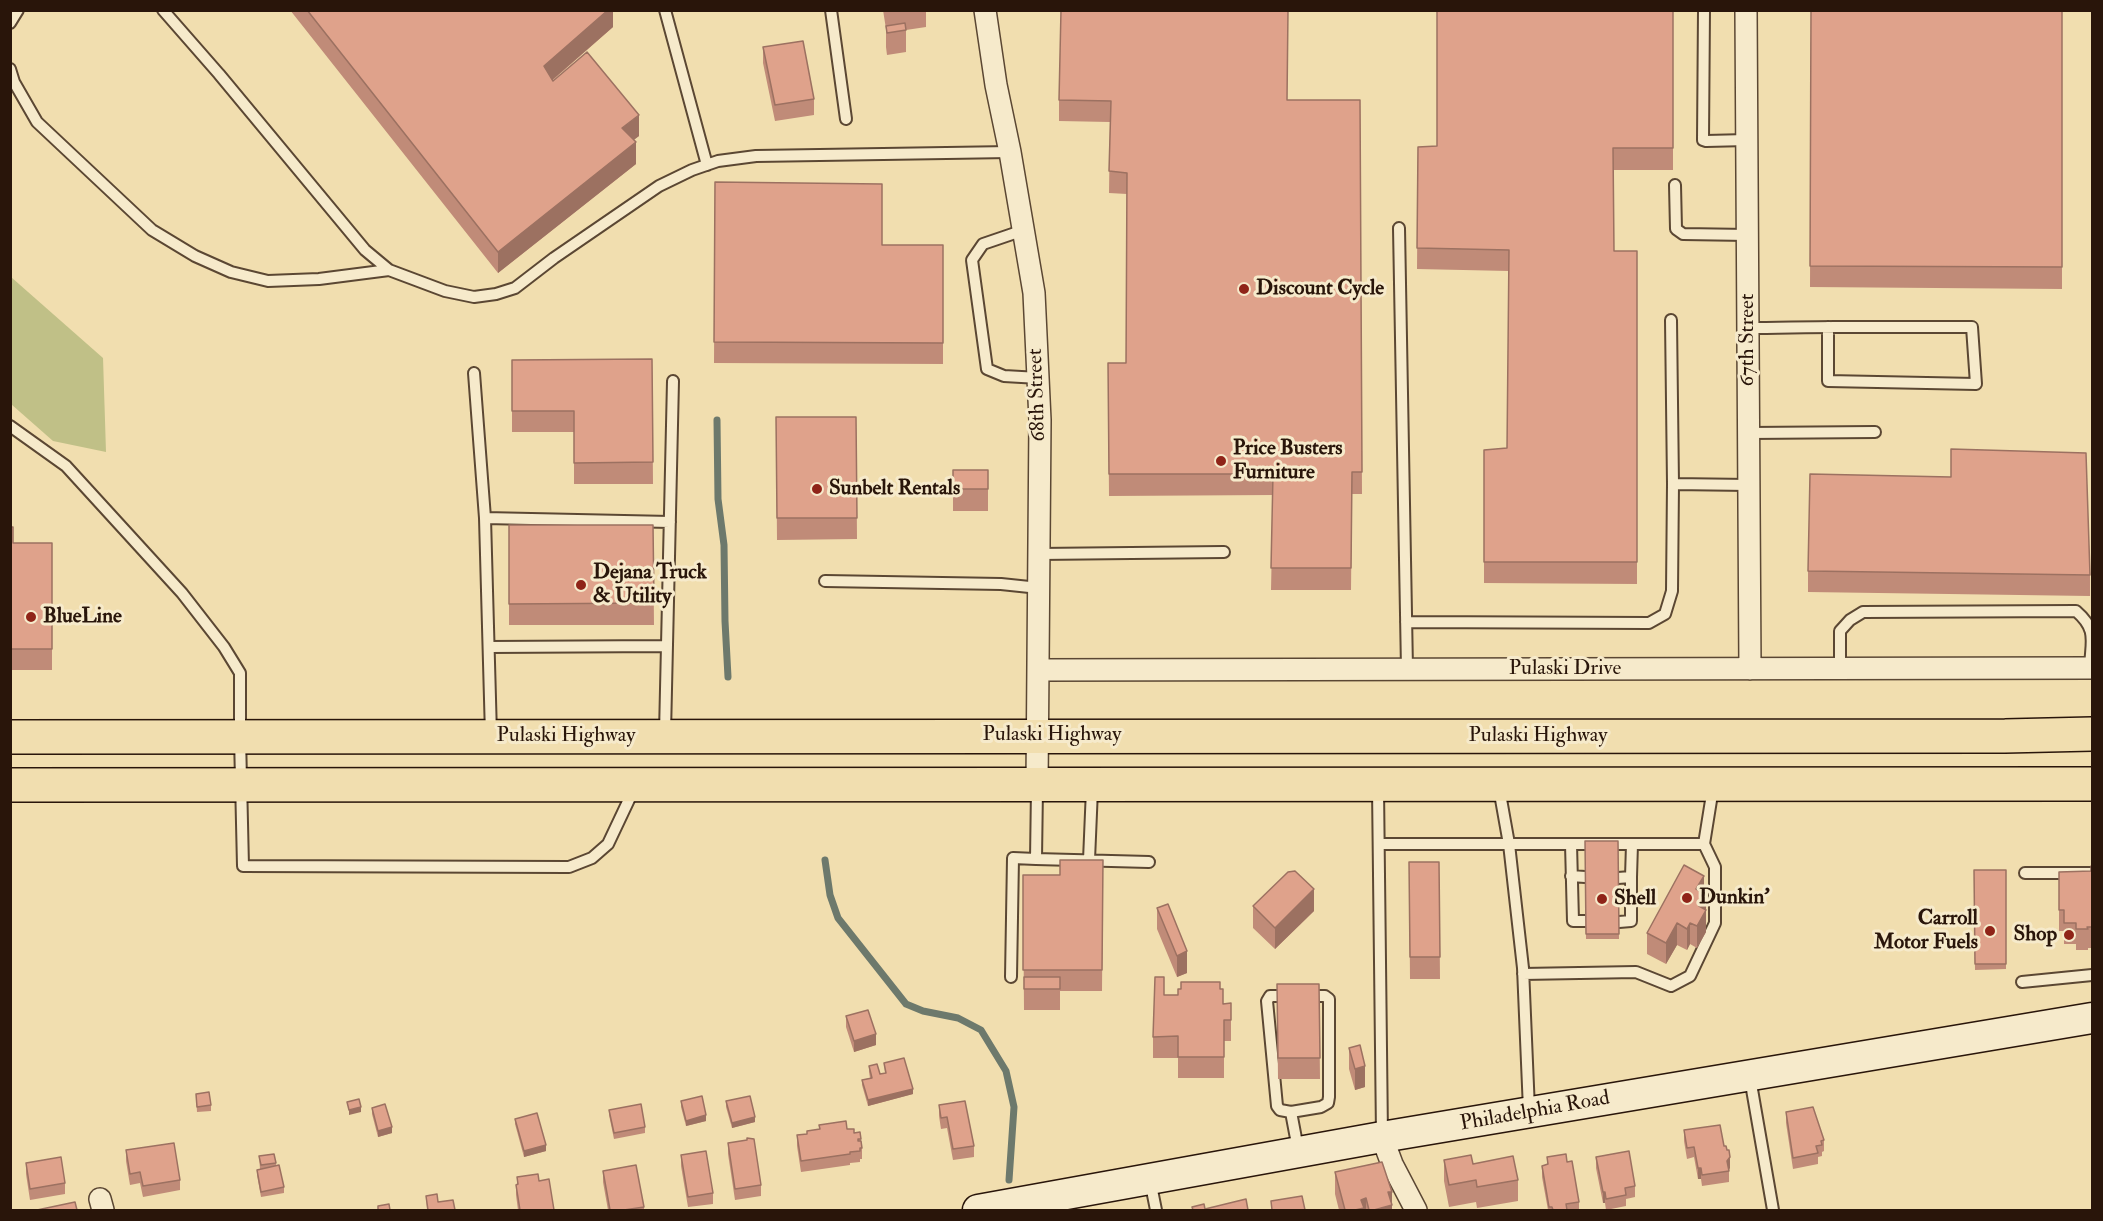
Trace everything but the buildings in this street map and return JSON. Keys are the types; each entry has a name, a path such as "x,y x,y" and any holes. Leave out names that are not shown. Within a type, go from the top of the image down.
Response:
{"highway":[{"name":"Pulaski Highway","path":"10,737 2005,736 2092,734"},
{"path":"10,785 2092,784"}],"main road":[{"name":"Philadelphia Road","path":"985,1210 1382,1137 2092,1018"}],"street":[{"name":"68th Street","path":"985,10 996,85 1034,293 1039,378 1037,784"},
{"name":"67th Street","path":"1746,10 1750,669"},
{"name":"Pulaski Drive","path":"1038,670 2091,668"},
{"path":"1382,1137 1392,1164 1416,1210"}],"lane":[{"path":"10,23 18,10"},
{"path":"163,10 365,250 389,270 446,291 474,297 516,288 554,258 659,186 692,170 718,161 756,156 1010,152"},
{"path":"665,10 707,165"},
{"path":"831,10 846,119"},
{"path":"1704,10 1703,140 1747,140"},
{"path":"10,69 14,82 37,122 152,230 195,256 231,272 268,281 319,279 389,270"},
{"path":"1675,185 1676,229 1683,234 1748,235"},
{"path":"1399,228 1407,669"},
{"path":"1024,230 983,244 972,260 987,369 1004,376 1039,378"},
{"path":"1406,622 1649,623 1665,614 1672,591 1671,320"},
{"path":"1748,328 1828,327 1972,327 1976,384 1828,381 1828,327"},
{"path":"474,373 486,518 491,736"},
{"path":"665,736 673,381"},
{"path":"10,426 66,466 182,593 224,647 240,673 243,866 569,867 592,858 608,844 636,785"},
{"path":"1749,433 1875,432"},
{"path":"1673,484 1749,484"},
{"path":"486,518 670,522"},
{"path":"1039,554 1224,552"},
{"path":"825,581 1001,584 1038,588"},
{"path":"1840,668 1840,631 1850,620 1863,612 2076,611 2088,622 2092,636 2091,668"},
{"path":"489,647 667,646"},
{"path":"1035,859 1037,784"},
{"path":"1089,860 1092,784"},
{"path":"1378,785 1382,1137"},
{"path":"1499,785 1509,844 1523,974 1529,1113"},
{"path":"1523,974 1636,972 1671,986 1690,976 1716,924 1715,867 1704,844 1713,785"},
{"path":"1379,844 1704,844"},
{"path":"1571,844 1572,921 1586,921"},
{"path":"1619,922 1631,921 1632,844"},
{"path":"1011,977 1013,858 1149,862"},
{"path":"2025,873 2092,873"},
{"path":"1571,876 1585,877"},
{"path":"1618,878 1631,877"},
{"path":"2022,982 2092,975"},
{"path":"1270,996 1325,996 1329,999 1328,1103 1321,1107 1291,1112 1280,1110 1277,1106 1267,1001 1270,996"},
{"path":"1750,1076 1773,1210"},
{"path":"1291,1112 1299,1152"},
{"path":"1150,1180 1156,1210"}],"green space":[{"path":"11,277 103,358 106,452 53,441 11,404"}],"waterway":[{"path":"717,420 718,499 724,545 728,677"},
{"path":"825,860 830,895 838,918 906,1004 923,1011 958,1018 981,1030 1006,1071 1014,1107 1009,1180"}],"place":[{"name":"Discount Cycle","path":"1244,289"},
{"name":"Price Busters Furniture","path":"1221,461"},
{"name":"Sunbelt Rentals","path":"817,489"},
{"name":"Dejana Truck & Utility","path":"581,585"},
{"name":"BlueLine","path":"31,617"},
{"name":"Dunkin'","path":"1687,898"},
{"name":"Shell","path":"1602,899"},
{"name":"Carroll Motor Fuels","path":"1990,931"},
{"name":"Shop","path":"2069,935"}]}
